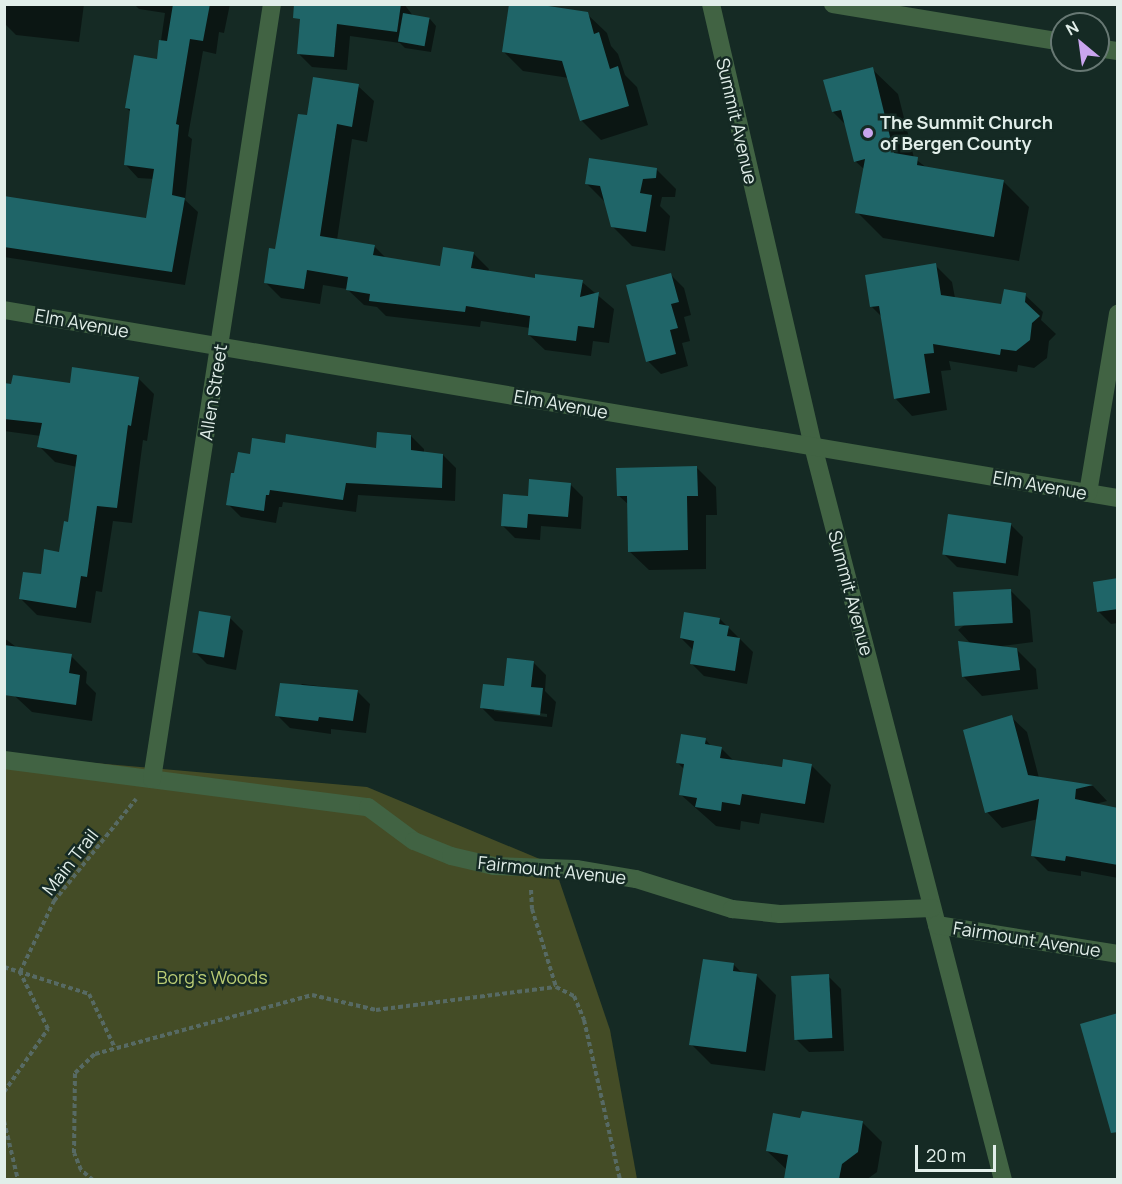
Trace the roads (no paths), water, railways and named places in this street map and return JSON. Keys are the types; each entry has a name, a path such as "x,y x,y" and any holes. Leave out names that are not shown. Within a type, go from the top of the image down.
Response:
{"street":[{"name":"Allen Street","path":"152,779 272,4"},
{"name":"Summit Avenue","path":"711,4 813,447 1003,1179"},
{"path":"833,4 1050,40"},
{"name":"Elm Avenue","path":"4,310 1118,498"},
{"path":"1088,493 1118,313"},
{"name":"Fairmount Avenue","path":"4,760 368,807 414,841 451,856 494,866 576,869 636,879 732,909 780,914 934,916 1118,954"}],"place":[{"name":"The Summit Church of Bergen County","path":"868,133"}],"park label":[{"name":"Borg's Woods","path":"212,977"}]}
